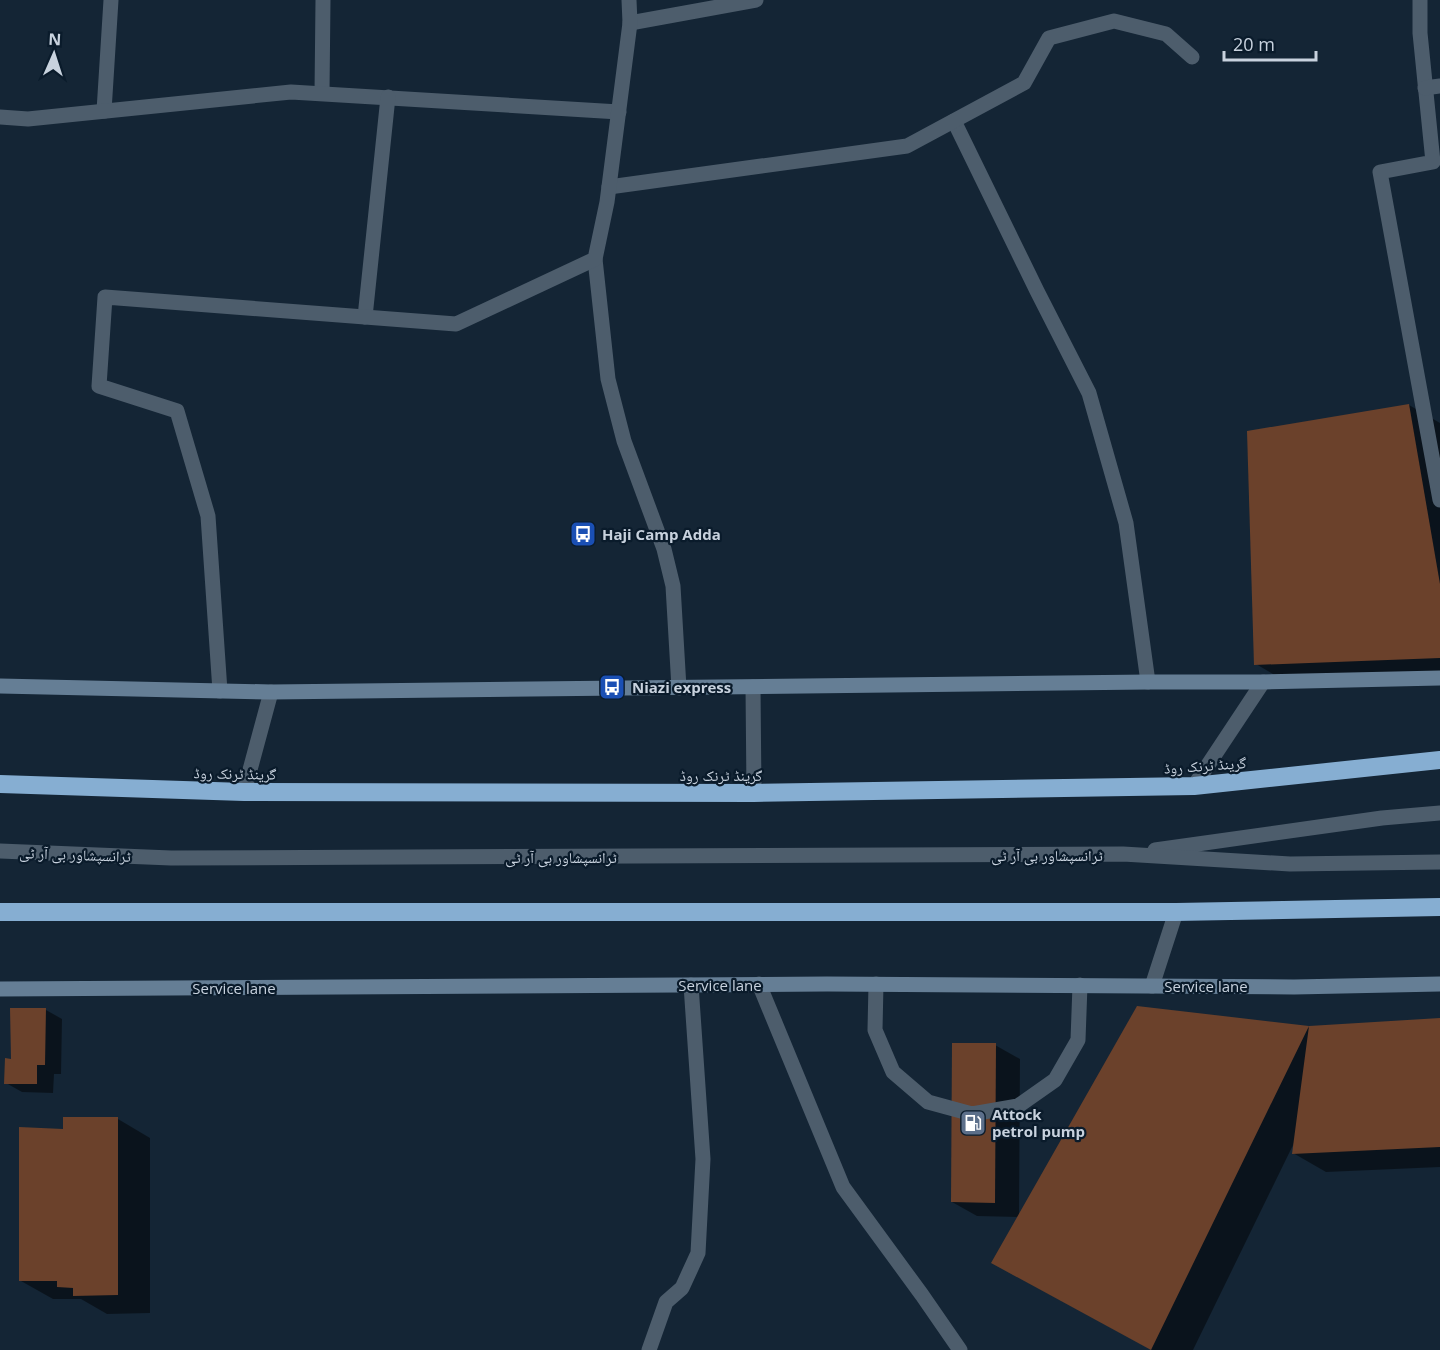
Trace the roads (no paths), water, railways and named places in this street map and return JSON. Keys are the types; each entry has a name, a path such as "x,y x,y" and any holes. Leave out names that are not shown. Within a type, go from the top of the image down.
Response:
{"highway":[{"name":"گرینڈ ٹرنک روڈ","path":"0,784 244,792 754,793 1194,786 1440,760"},
{"path":"0,912 1176,912 1440,907"}],"street":[{"path":"104,111 111,0"},
{"path":"322,93 323,0"},
{"path":"629,0 630,23 619,112 609,187 595,259 608,380 624,441 664,549 673,586 679,688"},
{"path":"630,23 756,0"},
{"path":"1420,0 1420,33 1433,87 1433,162 1380,172 1440,500"},
{"path":"609,187 907,146 1024,83 1049,38 1114,21 1166,34 1192,57"},
{"path":"0,117 28,119 291,92 619,112"},
{"path":"365,317 388,97"},
{"path":"954,121 1089,393 1126,523 1148,681"},
{"path":"220,691 207,516 177,411 99,386 105,297 456,324 595,259"},
{"path":"0,686 272,692 1148,681 1263,682 1440,678"},
{"path":"1194,786 1263,682"},
{"path":"753,687 754,793"},
{"path":"244,792 272,692"},
{"name":"ٹرانسپشاور بی آر ٹی","path":"1123,854 1382,818 1440,813"},
{"name":"ٹرانسپشاور بی آر ٹی","path":"0,851 171,858 1123,854 1290,864 1440,862"},
{"path":"1152,986 1176,912"},
{"path":"759,984 843,1187 960,1350"},
{"name":"Service lane","path":"0,989 759,984 1294,987 1440,984"},
{"path":"876,984 874,1030 893,1072 928,1102 972,1114 1018,1107 1055,1080 1078,1040 1080,985"},
{"path":"649,1350 666,1302 682,1288 698,1253 703,1159 691,985"}],"place":[{"name":"Haji Camp Adda","path":"583,534"},
{"name":"Niazi express","path":"612,687"},
{"name":"Attock petrol pump","path":"973,1123"}]}
